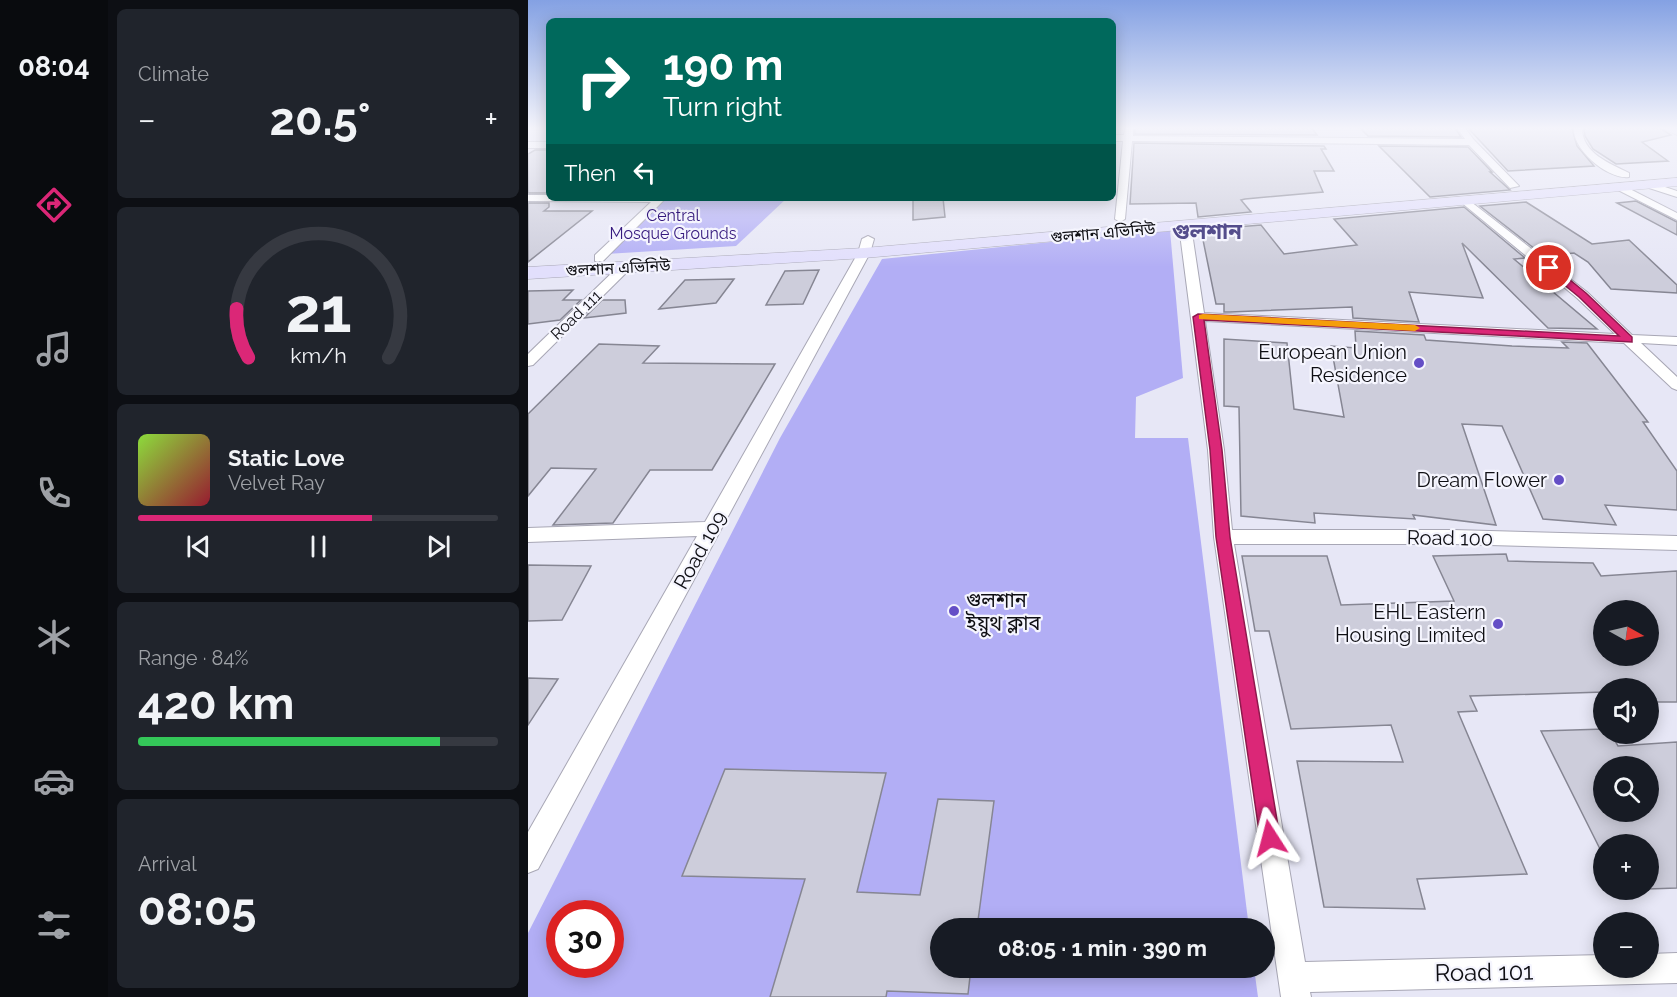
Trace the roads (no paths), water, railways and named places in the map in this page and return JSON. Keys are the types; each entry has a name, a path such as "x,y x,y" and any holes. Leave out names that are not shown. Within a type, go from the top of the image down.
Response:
{"main road":[{"name":"গুলশান এভিনিউ","path":"528,261 866,246 1185,226 1466,201 1624,182 1657,175"},
{"name":"গুলশান এভিনিউ","path":"528,273 624,268 866,246 1120,219 1514,186 1624,182 1650,185 1677,182"}],"street":[{"path":"1120,219 1124,175"},
{"path":"1503,175 1514,186"},
{"path":"1615,175 1677,217"},
{"path":"1650,185 1677,194"},
{"path":"528,198 546,198"},
{"path":"599,258 657,201"},
{"path":"1466,201 1582,295 1677,385"},
{"path":"1185,226 1216,450 1223,537 1294,987"},
{"name":"Road 109","path":"528,859 866,246"},
{"name":"Road 111","path":"528,361 624,268"},
{"path":"1198,317 1677,341"},
{"path":"528,534 711,529"},
{"name":"Road 100","path":"1223,537 1453,537 1677,543"},
{"name":"Road 101","path":"1294,987 1677,968"}],"place":[{"name":"European Union Residence","path":"1419,363"},
{"name":"Dream Flower","path":"1559,480"},
{"name":"গুলশান ইয়ুথ ক্লাব","path":"954,611"},
{"name":"EHL Eastern Housing Limited","path":"1498,624"}],"district":[{"name":"গুলশান","path":"1207,231"}],"park label":[{"name":"Central Mosque Grounds","path":"673,224"}]}
